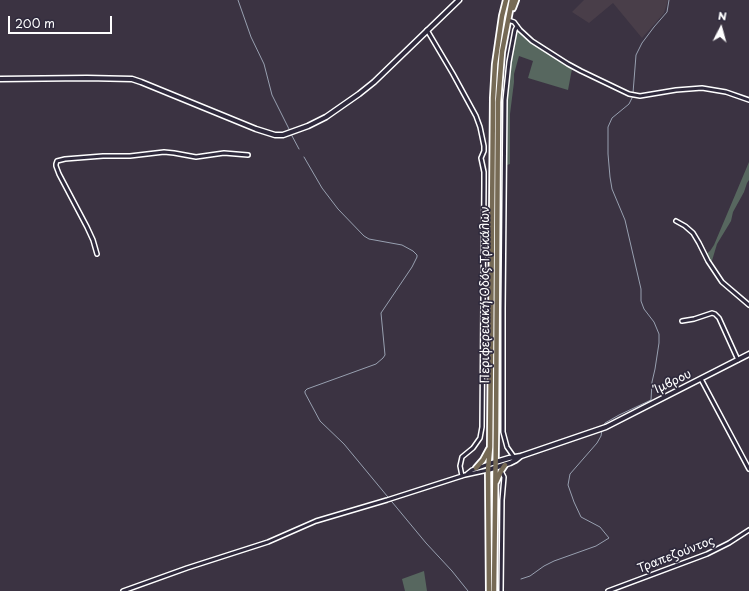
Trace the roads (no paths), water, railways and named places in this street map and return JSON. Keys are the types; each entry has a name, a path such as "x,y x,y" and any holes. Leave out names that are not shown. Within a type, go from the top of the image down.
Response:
{"main road":[{"name":"Περιφερειακή Οδός Τρικάλων","path":"494,591 498,102 501,59 512,0"},
{"path":"508,18 516,0"},
{"name":"Περιφερειακή Οδός Τρικάλων","path":"489,591 488,470 490,447 492,343 493,98 495,64 505,1"},
{"path":"476,468 483,460 490,447"},
{"path":"495,486 505,465"}],"street":[{"path":"0,79 132,79 256,129 275,135 287,134 326,117 359,94 374,82 459,0"},
{"path":"508,18 532,40 568,64 629,94 636,96 699,88 726,92 749,100"},
{"path":"514,457 507,447 504,432 503,316 505,100 509,62 517,26"},
{"path":"427,30 476,116 484,146 484,151 481,158 484,172 482,427 480,438 473,448 462,457 460,466 464,475"},
{"path":"97,254 87,227 59,174 56,166 57,161 164,152 196,157 224,153 248,155"},
{"path":"676,221 693,233 708,261 722,282 749,305"},
{"path":"682,321 712,313 715,314 719,318 738,360"},
{"name":"Ίμβρου","path":"520,456 606,427 749,354"},
{"path":"701,379 749,469"},
{"path":"464,475 476,468 520,456"},
{"path":"123,591 187,568 268,542 316,521 464,475 505,465 516,460 520,456"},
{"path":"501,471 504,477 502,488 501,591"},
{"name":"Τραπεζούντος","path":"608,591 702,556 729,543 749,530"}],"waterway":[{"path":"238,0 251,37 264,64 272,95 290,131"},
{"path":"633,93 636,55 642,43 667,12 669,0"},
{"path":"603,427 605,423 619,415 651,400 652,382 659,343 659,334 654,322 644,309 641,301 641,289 625,220 612,189 610,177 608,127 612,118 629,104 633,96"},
{"path":"291,134 299,149"},
{"path":"304,157 322,188 338,209 364,236 369,239 402,245 417,255 412,267 381,313 385,355 383,358 376,364 307,389 305,393 320,421 344,444 468,591"},
{"path":"521,579 530,576 554,561 596,546 609,538 600,527 581,517 568,485 570,474 597,443 601,436 602,430"}]}
